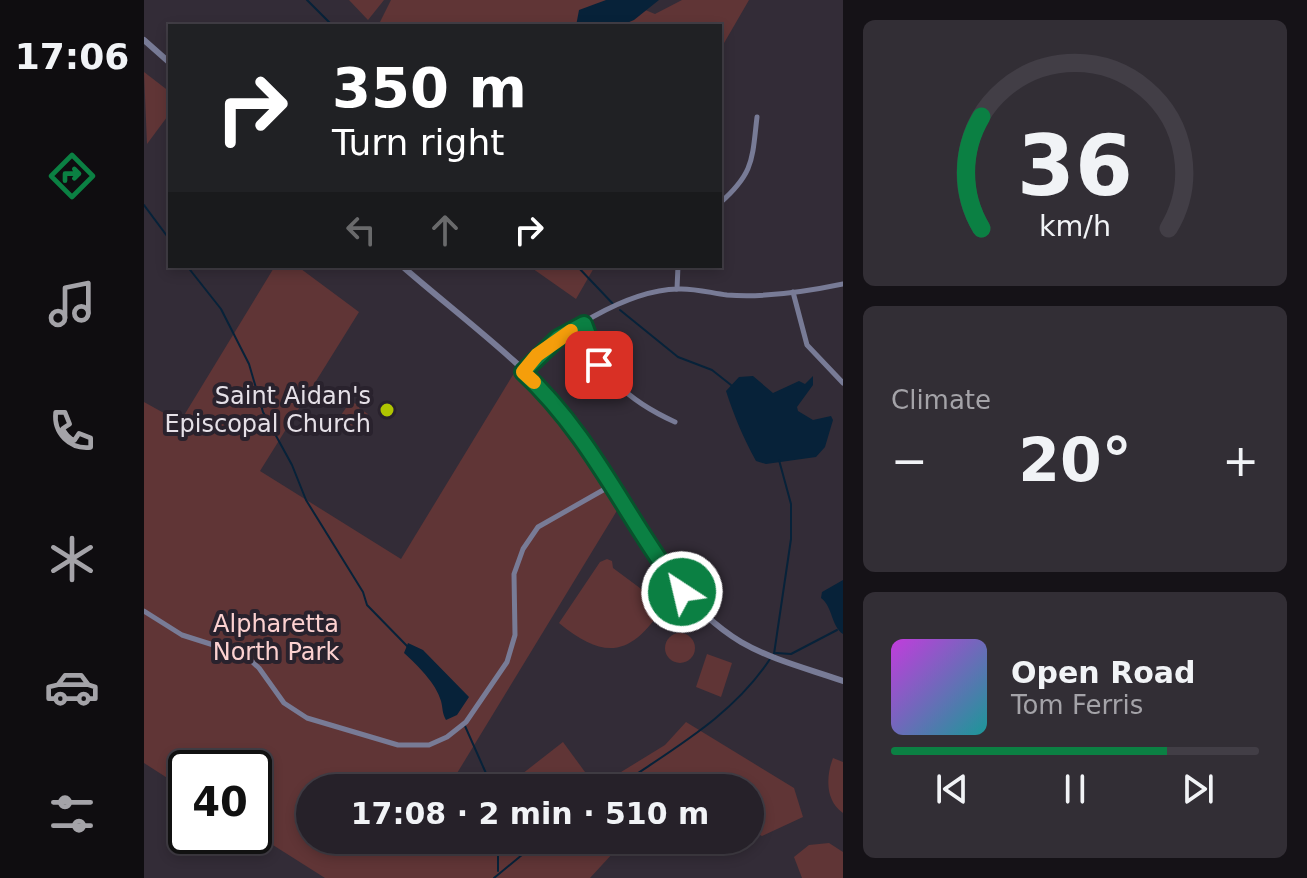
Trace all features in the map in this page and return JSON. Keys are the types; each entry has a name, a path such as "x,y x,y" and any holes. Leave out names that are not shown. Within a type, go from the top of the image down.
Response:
{"street":[{"path":"144,40 168,61"},
{"path":"722,201 739,186 751,166 757,117"},
{"path":"404,268 523,372 567,416 673,579 716,624 766,654 843,681"},
{"path":"677,289 678,268"},
{"path":"523,372 558,338 633,300 677,289 758,296 843,284"},
{"path":"793,292 798,324 807,345 843,383"},
{"path":"584,324 599,365 611,380 634,400 675,422"},
{"path":"144,611 182,635 245,655 259,668 284,703 312,721 398,745 436,743 466,722 507,662 515,635 514,574 533,534 538,527 612,485"}],"green space":[{"path":"349,0 384,0 368,20"},
{"path":"391,0 621,0 655,14 682,0 749,0 722,47 722,24 379,24"},
{"path":"144,72 168,90 168,116 147,144"},
{"name":"Alpharetta North Park","path":"274,268 300,268 359,312 260,471 401,559 519,365 601,465 621,504 457,774 296,774 296,854 612,854 590,878 325,878 272,844 272,750 168,750 168,778 144,763 144,402 180,422"},
{"path":"532,268 594,268 576,299"},
{"path":"350,402 360,405 359,408 368,414 358,430 339,418"},
{"path":"607,559 612,561 613,568 664,606 641,635 617,648 591,644 559,623 600,562"},
{"path":"680,633 691,637 695,648 691,659 680,663 669,659 665,648 669,637"},
{"path":"707,654 732,663 721,697 696,687"},
{"path":"686,722 794,788 803,817 764,835 764,774 618,774 665,745"},
{"path":"563,742 585,772 582,774 522,774"},
{"path":"833,758 843,762 843,813 830,795 829,772"},
{"path":"829,843 843,852 843,878 802,878 794,857 809,845"}],"water":[{"path":"606,0 659,0 625,24 576,24 579,10"},
{"path":"753,376 773,393 799,381 805,384 813,376 813,385 797,407 798,411 813,420 831,416 833,420 825,447 816,457 766,464 756,461 726,391 739,377"},
{"path":"843,580 843,634 821,598 822,592"},
{"path":"408,643 423,650 469,697 457,715 446,720 435,688 404,653"}],"waterway":[{"path":"307,0 331,24"},
{"path":"144,205 168,237"},
{"path":"189,268 221,309 249,364 263,412 292,465 306,500 363,592 367,605 408,647"},
{"path":"579,268 615,306"},
{"path":"620,310 678,357 712,370 731,385"},
{"path":"774,654 791,539 791,504 779,460"},
{"path":"776,653 791,654 837,630"},
{"path":"637,774 719,715 755,680 770,659"},
{"path":"465,726 486,774"},
{"path":"498,854 498,871"},
{"path":"494,878 523,854"}],"slow traffic":[{"path":"534,382 523,372 537,355 571,331"}],"place":[{"name":"Saint Aidan's Episcopal Church","path":"387,410"}],"route":[{"path":"599,365 584,324 558,338 537,355 523,372 567,416 682,592"}]}
